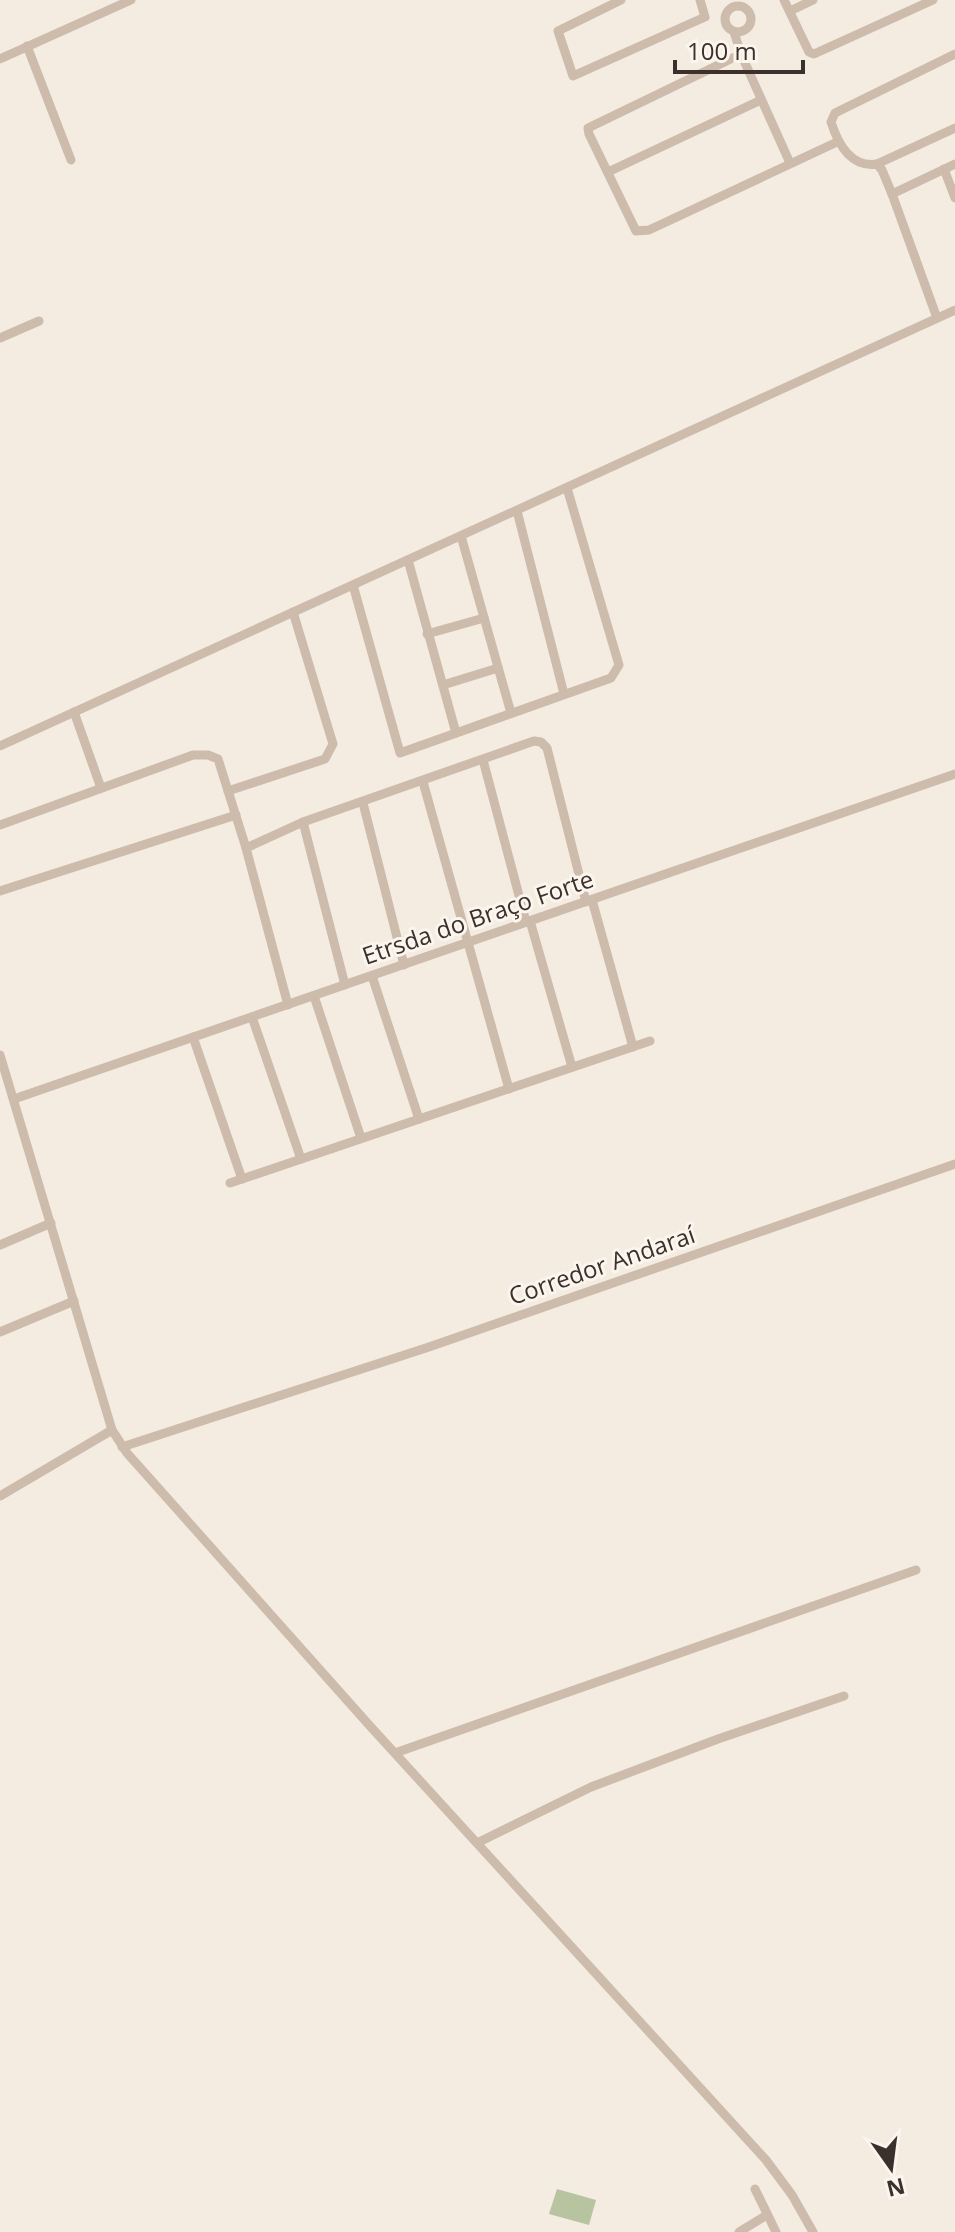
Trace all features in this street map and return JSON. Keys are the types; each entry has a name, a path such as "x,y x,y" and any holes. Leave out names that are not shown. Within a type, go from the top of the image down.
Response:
{"street":[{"path":"0,59 131,0"},
{"path":"621,0 558,31 573,76 705,17 700,0"},
{"path":"784,0 809,52 814,54 933,0"},
{"path":"790,11 813,0"},
{"path":"742,3 751,17 750,26 743,32 734,32 727,27 725,15 730,8 742,3"},
{"path":"734,32 790,163"},
{"path":"27,46 71,160"},
{"path":"741,54 590,126 589,134 633,228 640,232 837,142"},
{"path":"955,54 835,113 831,122 837,142 857,163 868,166 955,128"},
{"path":"608,172 761,100"},
{"path":"877,164 892,194 937,318"},
{"path":"892,194 955,164"},
{"path":"944,169 955,198"},
{"path":"0,746 955,310"},
{"path":"0,338 39,321"},
{"path":"353,585 400,753 611,678 619,665 567,488"},
{"path":"517,511 564,694"},
{"path":"461,536 511,713"},
{"path":"408,560 456,733"},
{"path":"228,791 325,759 333,744 293,612"},
{"path":"427,634 484,618"},
{"path":"443,685 498,668"},
{"path":"74,712 101,788"},
{"path":"246,848 303,822 534,741 541,742 547,748 633,1047"},
{"path":"0,825 193,755 218,759 246,848 288,1005"},
{"path":"483,760 572,1067"},
{"name":"Etrsda do Braço Forte","path":"14,1099 955,774"},
{"path":"423,782 509,1089"},
{"path":"363,803 404,965"},
{"path":"0,891 236,815"},
{"path":"303,822 345,985"},
{"path":"372,976 419,1119"},
{"path":"314,996 361,1138"},
{"path":"252,1017 301,1159"},
{"path":"193,1037 242,1179"},
{"path":"230,1183 650,1041"},
{"path":"0,1055 112,1430 122,1447 209,1548 766,2160 792,2195 813,2232"},
{"name":"Corredor Andaraí","path":"122,1447 260,1403 955,1164"},
{"path":"0,1245 51,1223"},
{"path":"0,1332 74,1301"},
{"path":"0,1496 112,1430"},
{"path":"395,1753 916,1570"},
{"path":"477,1843 591,1787 844,1696"},
{"path":"755,2189 776,2232"},
{"path":"739,2232 767,2215"}],"green space":[{"path":"557,2189 596,2200 589,2225 549,2214"}]}
